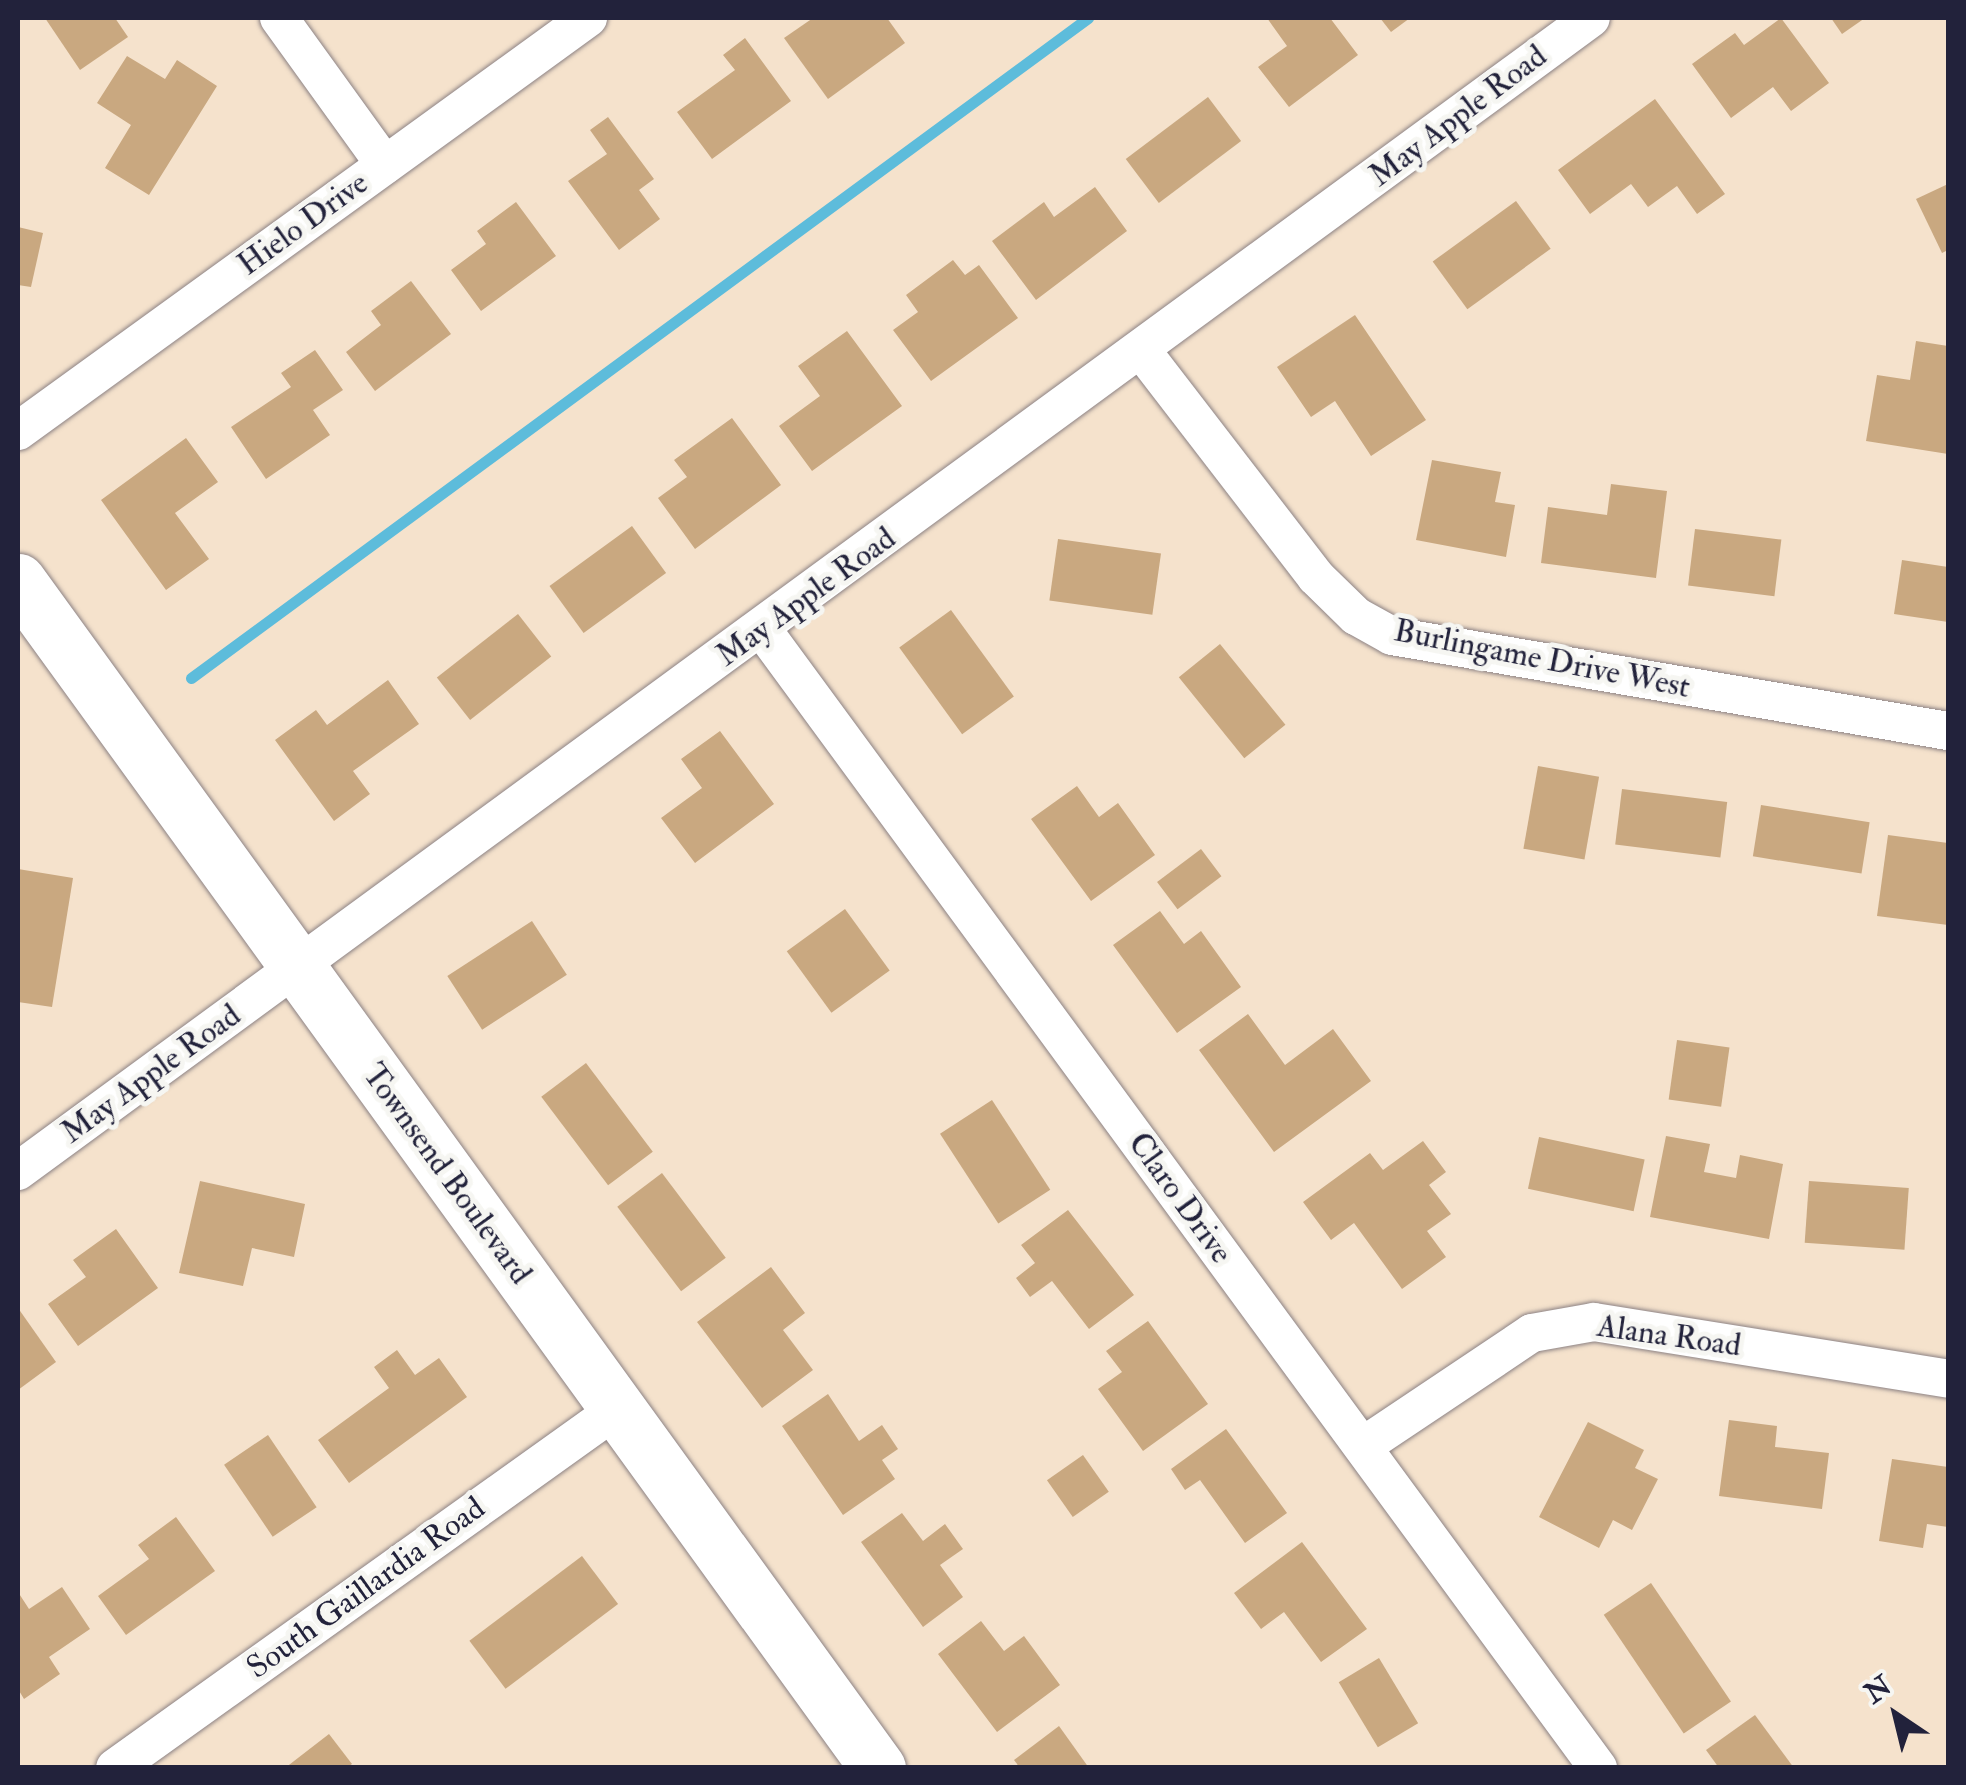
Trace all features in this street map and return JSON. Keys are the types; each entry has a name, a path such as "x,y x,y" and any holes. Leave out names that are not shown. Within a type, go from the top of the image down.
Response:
{"street":[{"path":"279,18 385,164"},
{"name":"Hielo Drive","path":"18,432 588,18"},
{"name":"May Apple Road","path":"18,1172 1592,18"},
{"name":"Burlingame Drive West","path":"1142,351 1316,576 1356,616 1392,636 1948,731"},
{"name":"Townsend Boulevard","path":"18,581 878,1768"},
{"name":"Claro Drive","path":"762,629 1598,1768"},
{"name":"Alana Road","path":"1363,1446 1532,1333 1594,1322 1948,1379"},
{"name":"South Gaillardia Road","path":"114,1768 617,1409"}],"building":[{"path":"45,18 115,18 128,37 80,70"},
{"path":"813,18 887,18 905,43 828,99 784,38"},
{"path":"1267,18 1330,18 1358,55 1289,107 1258,67 1287,46"},
{"path":"1380,18 1410,18 1391,32"},
{"path":"1781,18 1829,83 1791,111 1773,87 1731,118 1692,64 1735,33 1744,45"},
{"path":"1831,18 1865,18 1842,34"},
{"path":"745,38 791,101 712,159 677,112 735,70 723,55"},
{"path":"127,56 165,79 177,60 217,86 149,195 105,168 131,125 97,103"},
{"path":"1208,97 1241,141 1159,203 1126,159"},
{"path":"1655,99 1725,194 1697,214 1677,186 1648,207 1631,184 1590,214 1558,170"},
{"path":"608,117 654,179 639,190 660,219 619,250 568,181 607,154 590,130"},
{"path":"1948,184 1948,250 1942,253 1916,199"},
{"path":"1095,187 1127,231 1036,300 992,241 1044,202 1054,217"},
{"path":"1516,201 1551,249 1467,309 1433,262"},
{"path":"516,202 556,256 481,311 451,270 486,244 477,231"},
{"path":"18,227 43,233 31,287 18,285"},
{"path":"953,260 965,275 979,265 1018,318 931,381 893,330 918,312 906,295"},
{"path":"411,281 451,334 375,391 346,352 381,325 371,311"},
{"path":"1355,315 1426,420 1371,456 1335,401 1311,417 1277,367"},
{"path":"847,331 902,406 812,471 779,426 820,396 798,366"},
{"path":"1916,341 1948,346 1948,454 1866,441 1877,375 1910,380"},
{"path":"315,350 343,390 313,410 330,435 266,479 231,427 291,387 281,373"},
{"path":"732,418 781,485 695,549 658,498 687,477 674,460"},
{"path":"186,438 218,482 175,513 209,559 166,590 101,500"},
{"path":"1432,460 1501,472 1495,502 1515,505 1506,557 1416,540"},
{"path":"1611,484 1667,491 1656,578 1541,563 1548,507 1607,515"},
{"path":"632,526 666,573 584,633 549,586"},
{"path":"1695,529 1781,540 1774,596 1688,586"},
{"path":"1058,539 1161,553 1152,615 1049,600"},
{"path":"1902,560 1948,567 1948,622 1894,614"},
{"path":"951,610 1014,697 962,734 899,648"},
{"path":"518,614 551,657 470,720 437,677"},
{"path":"1220,644 1285,725 1244,758 1179,677"},
{"path":"388,680 419,724 353,771 370,794 334,821 275,740 316,710 327,725"},
{"path":"720,731 774,804 695,863 661,818 702,788 681,759"},
{"path":"1538,766 1599,777 1584,859 1523,849"},
{"path":"1077,786 1099,817 1118,803 1155,855 1091,901 1031,819"},
{"path":"1622,789 1727,802 1720,858 1615,845"},
{"path":"1761,805 1870,822 1862,874 1753,856"},
{"path":"1888,835 1948,843 1948,925 1877,916"},
{"path":"1201,849 1221,876 1178,909 1157,882"},
{"path":"18,869 73,878 52,1007 18,1002"},
{"path":"845,909 890,970 831,1013 787,951"},
{"path":"1160,911 1184,944 1201,931 1241,987 1177,1033 1113,945"},
{"path":"532,921 567,975 482,1030 447,976"},
{"path":"1248,1014 1285,1065 1333,1029 1371,1081 1274,1152 1199,1050"},
{"path":"1677,1040 1729,1047 1721,1107 1669,1099"},
{"path":"586,1063 653,1152 608,1185 541,1097"},
{"path":"992,1100 1050,1190 998,1224 940,1134"},
{"path":"1666,1136 1710,1144 1704,1172 1736,1178 1740,1155 1783,1164 1769,1239 1650,1217"},
{"path":"1539,1137 1645,1159 1634,1211 1528,1189"},
{"path":"1423,1141 1446,1172 1429,1185 1451,1214 1427,1231 1446,1257 1402,1289 1354,1223 1331,1240 1303,1202 1370,1153 1383,1170"},
{"path":"662,1173 726,1258 681,1291 617,1207"},
{"path":"200,1181 305,1204 294,1257 252,1248 243,1286 179,1273"},
{"path":"1809,1181 1909,1188 1904,1250 1805,1243"},
{"path":"1068,1210 1134,1295 1089,1329 1052,1281 1030,1297 1016,1278 1035,1263 1021,1245"},
{"path":"116,1229 158,1288 78,1346 48,1304 86,1277 73,1260"},
{"path":"771,1267 805,1313 783,1330 813,1370 762,1408 697,1322"},
{"path":"18,1308 56,1362 18,1390"},
{"path":"1148,1321 1208,1404 1143,1451 1098,1389 1122,1372 1106,1351"},
{"path":"397,1350 415,1375 439,1358 467,1397 349,1483 318,1440 389,1388 374,1367"},
{"path":"828,1394 859,1441 882,1425 898,1449 882,1460 895,1479 843,1515 782,1426"},
{"path":"1729,1420 1777,1426 1775,1447 1829,1453 1822,1509 1719,1496"},
{"path":"1588,1422 1644,1450 1635,1468 1658,1479 1632,1530 1613,1520 1599,1548 1539,1517"},
{"path":"1226,1429 1287,1513 1245,1543 1200,1480 1185,1490 1171,1469"},
{"path":"268,1435 317,1507 273,1537 224,1465"},
{"path":"1083,1455 1109,1492 1073,1517 1047,1480"},
{"path":"1892,1459 1948,1467 1948,1527 1927,1524 1923,1548 1879,1541"},
{"path":"902,1513 923,1541 945,1524 963,1549 940,1565 963,1597 923,1627 861,1542"},
{"path":"176,1517 215,1571 126,1635 98,1596 149,1559 138,1545"},
{"path":"1302,1542 1367,1629 1321,1662 1284,1612 1261,1629 1234,1593"},
{"path":"582,1556 618,1604 506,1689 469,1641"},
{"path":"1651,1583 1731,1702 1684,1733 1604,1615"},
{"path":"62,1587 90,1629 49,1657 60,1674 24,1699 18,1689 18,1592 29,1609"},
{"path":"981,1621 1004,1651 1024,1636 1060,1685 997,1732 938,1654"},
{"path":"1379,1658 1418,1723 1378,1747 1339,1682"},
{"path":"1755,1715 1794,1768 1719,1768 1706,1750"},
{"path":"1059,1726 1089,1768 1020,1768 1014,1760"},
{"path":"329,1734 352,1764 346,1768 285,1768"}],"waterway":[{"path":"191,678 1088,18"}]}
